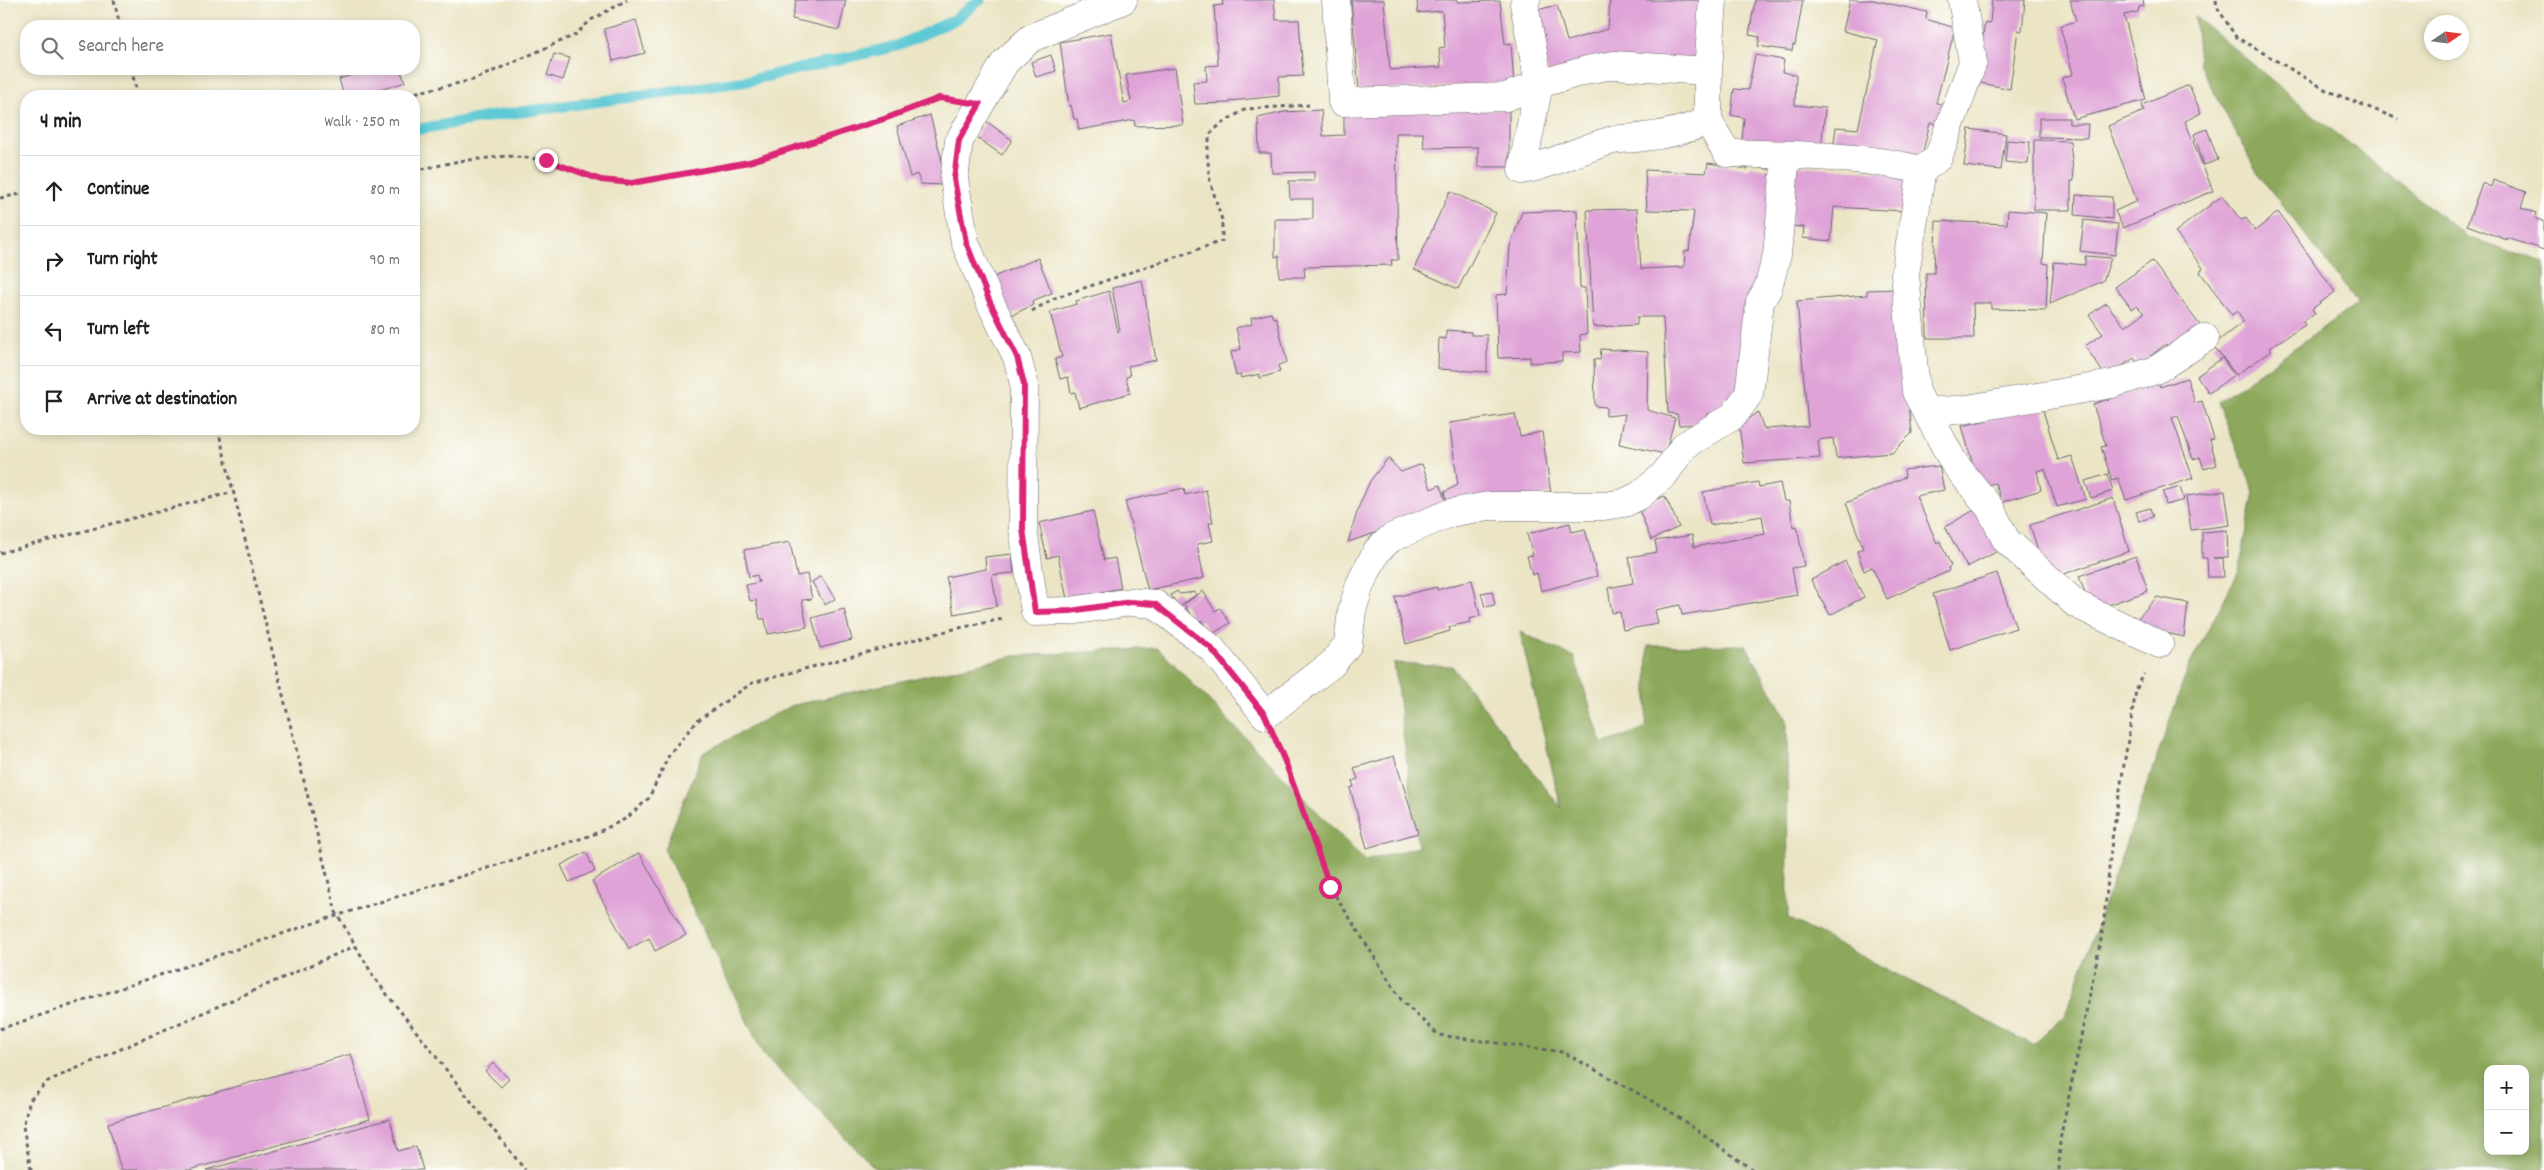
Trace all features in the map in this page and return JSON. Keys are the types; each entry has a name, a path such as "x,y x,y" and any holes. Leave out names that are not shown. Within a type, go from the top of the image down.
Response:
{"street":[{"path":"1123,0 1031,38 1005,62 959,140 954,179 966,242 989,300 1017,357 1024,384 1023,529 1035,612 1070,611 1131,602 1155,604 1211,648 1265,715 1332,664 1348,644 1352,611 1360,584 1377,551 1391,538 1450,513 1488,506 1604,506 1624,503 1639,496 1664,475 1684,446 1733,416 1749,394 1760,302 1768,288 1777,255 1786,154"},
{"path":"1336,0 1342,102 1506,97 1539,84 1591,69 1614,65 1708,71"},
{"path":"1526,0 1524,4 1539,84 1522,170 1538,167 1576,151 1616,140 1663,134 1708,121"},
{"path":"1713,0 1708,71 1708,121 1726,153 1786,154 1887,162 1922,170"},
{"path":"1962,0 1973,62 1938,158 1922,170 1905,274 1916,392 1954,463 1990,508 2006,540 2076,604 2160,644"},
{"path":"1927,412 1968,409 2112,384 2156,370 2205,338"}],"path":[{"path":"114,0 119,20"},
{"path":"420,91 482,76 575,35 591,20 627,0"},
{"path":"2216,0 2217,7 2236,37 2328,91 2398,119"},
{"path":"133,75 136,90"},
{"path":"420,170 459,161 508,156 546,160 601,180 632,183 749,162 884,119 939,98 980,104"},
{"path":"1008,339 1028,314 1055,298 1222,240 1222,220 1210,181 1207,154 1210,134 1222,123 1246,109 1342,102"},
{"path":"0,198 20,194"},
{"path":"219,435 338,916 375,979 525,1170"},
{"path":"0,553 232,492"},
{"path":"0,1029 338,916 592,835 627,818 649,798 670,753 697,721 752,683 954,629 1035,612"},
{"path":"2059,1170 2060,1140 2104,929 2112,839 2136,690 2160,644"},
{"path":"1265,715 1286,764 1330,887 1402,1001 1438,1035 1563,1052 1668,1110 1753,1170"},
{"path":"30,1170 23,1126 30,1100 48,1081 356,946"}],"green space":[{"path":"2195,16 2316,117 2467,237 2544,262 2544,1170 877,1170 763,1054 664,849 703,753 790,706 1014,656 1158,648 1365,861 1418,847 1394,663 1452,666 1561,808 1520,632 1574,657 1602,744 1646,728 1648,646 1746,645 1787,720 1788,918 2033,1045 2065,1016 2189,666 2239,571 2254,492 2218,402 2358,303 2258,174 2199,64"}],"building":[{"path":"796,0 846,0 839,30 792,19"},
{"path":"1222,0 1274,0 1276,20 1299,20 1303,76 1279,77 1279,96 1230,101 1230,103 1195,104 1193,82 1207,81 1206,66 1218,65 1214,6 1223,5"},
{"path":"1351,0 1384,0 1390,70 1441,67 1439,48 1445,47 1442,11 1418,13 1417,0 1457,0 1457,2 1500,1 1505,44 1511,43 1514,85 1359,90"},
{"path":"1610,0 1704,0 1695,62 1549,76 1533,11 1557,5 1567,41 1608,29"},
{"path":"1755,0 1803,0 1795,45 1793,45 1792,51 1758,46 1760,37 1749,35"},
{"path":"1850,0 1873,0 1927,12 1926,19 1955,28 1936,103 1942,104 1938,124 1930,123 1921,159 1833,150 1836,127 1858,129 1878,40 1843,31"},
{"path":"1992,0 2025,0 2022,31 2018,30 2010,89 1976,82 1985,22 1990,23"},
{"path":"2070,0 2143,0 2144,6 2139,7 2138,12 2124,15 2146,100 2074,119 2062,78 2073,74 2060,26 2076,21"},
{"path":"636,20 645,53 613,61 604,29"},
{"path":"1111,33 1124,103 1131,101 1126,75 1175,68 1183,125 1135,126 1134,120 1079,130 1077,119 1074,119 1071,105 1069,106 1060,42"},
{"path":"554,54 570,58 563,80 547,75"},
{"path":"1051,55 1056,71 1036,77 1031,62"},
{"path":"1755,55 1784,60 1782,72 1796,75 1795,105 1825,108 1821,150 1742,140 1744,118 1731,115 1734,89 1748,90"},
{"path":"352,75 402,75 405,82 380,90 342,90 339,79"},
{"path":"2189,85 2201,113 2185,121 2213,191 2123,228 2115,211 2137,201 2108,126 2144,111 2142,105"},
{"path":"1344,109 1509,110 1509,167 1478,167 1478,147 1424,148 1423,133 1396,133 1398,260 1391,260 1392,265 1304,267 1305,277 1279,277 1279,256 1275,257 1275,219 1313,219 1313,199 1290,199 1289,181 1314,181 1314,172 1272,173 1271,153 1259,153 1258,118 1284,112 1321,110 1323,136 1344,135"},
{"path":"930,115 942,161 942,185 921,184 917,174 910,177 897,126"},
{"path":"2039,118 2069,118 2069,124 2088,124 2087,138 2039,137"},
{"path":"986,121 1012,140 1002,155 976,137"},
{"path":"1969,129 2006,134 2001,170 1964,166"},
{"path":"2207,129 2218,160 2204,165 2194,134"},
{"path":"2007,140 2030,142 2028,164 2005,162"},
{"path":"2034,140 2070,141 2074,181 2071,181 2071,210 2034,210"},
{"path":"1708,163 1748,169 1750,166 1779,171 1739,396 1730,411 1707,414 1706,424 1679,425 1677,414 1668,413 1663,317 1637,317 1637,325 1593,327 1587,210 1637,209 1641,269 1684,267 1685,251 1689,251 1694,211 1647,210 1645,170 1706,173"},
{"path":"1794,165 1908,174 1904,211 1834,207 1831,241 1803,238 1804,227 1791,226"},
{"path":"2493,180 2526,192 2521,208 2536,213 2535,218 2544,221 2544,250 2507,238 2507,240 2467,225 2482,183 2491,187"},
{"path":"1450,191 1496,213 1458,289 1414,269"},
{"path":"2076,195 2112,197 2112,219 2075,215"},
{"path":"2222,196 2241,220 2246,218 2255,231 2278,212 2335,292 2312,309 2315,313 2303,321 2305,325 2269,348 2271,351 2236,375 2213,345 2244,321 2237,311 2232,315 2200,272 2203,268 2175,232"},
{"path":"1577,210 1580,288 1585,288 1587,334 1580,335 1581,352 1562,353 1562,361 1530,363 1530,357 1498,358 1496,295 1507,294 1510,246 1522,212"},
{"path":"2008,210 2046,213 2043,263 2048,264 2046,310 1991,309 1991,303 1973,303 1974,338 1927,338 1926,273 1934,273 1936,221 2007,224"},
{"path":"2084,220 2118,224 2115,255 2080,251"},
{"path":"2085,256 2111,258 2103,281 2050,304 2054,262 2085,265"},
{"path":"1038,258 1052,293 1032,301 1033,305 1012,315 991,278"},
{"path":"2152,261 2202,328 2173,353 2166,344 2139,365 2134,358 2106,377 2085,346 2103,334 2089,315 2106,303 2125,327 2144,313 2137,306 2132,309 2115,287"},
{"path":"1142,280 1156,360 1128,366 1130,376 1126,377 1130,393 1079,408 1075,392 1071,393 1068,377 1060,379 1055,359 1062,357 1050,312 1077,304 1076,301 1109,291 1118,332 1120,331 1112,288"},
{"path":"1897,289 1912,433 1892,453 1836,458 1833,438 1818,440 1820,458 1744,463 1739,425 1758,412 1764,429 1808,426 1797,301 1867,295 1867,290"},
{"path":"1271,313 1273,318 1276,317 1287,362 1278,365 1280,372 1260,378 1260,374 1241,378 1240,375 1236,376 1231,352 1241,349 1236,328 1252,324 1251,318"},
{"path":"1446,330 1471,332 1471,335 1487,335 1487,372 1438,369 1439,338 1446,339"},
{"path":"1601,349 1648,352 1647,410 1675,418 1665,454 1619,444 1625,414 1606,416 1606,407 1595,406 1594,359 1600,360"},
{"path":"2222,358 2234,375 2209,393 2197,376"},
{"path":"2187,378 2195,403 2202,401 2214,439 2210,440 2217,465 2204,469 2200,457 2193,459 2178,416 2172,418 2193,478 2126,500 2118,478 2112,480 2101,447 2106,446 2093,404 2159,383 2160,387"},
{"path":"2042,407 2058,460 2072,456 2086,499 2057,507 2045,469 2037,471 2041,490 2002,502 1995,483 1979,487 1962,426"},
{"path":"1515,414 1520,436 1542,432 1551,494 1450,510 1444,492 1458,485 1449,423"},
{"path":"1388,458 1401,472 1422,464 1431,489 1440,485 1448,509 1348,542 1359,506 1370,481"},
{"path":"1939,466 1944,490 1916,496 1937,543 1940,541 1951,566 1948,568 1949,571 1887,599 1872,567 1864,571 1857,551 1863,548 1846,503 1905,477 1904,470"},
{"path":"2108,474 2113,491 2091,498 2085,481"},
{"path":"1758,482 1759,487 1780,483 1784,501 1789,501 1793,527 1797,526 1804,566 1792,568 1797,595 1682,615 1680,605 1655,610 1658,624 1623,630 1620,612 1612,613 1608,588 1633,583 1629,557 1657,552 1655,541 1692,535 1694,547 1765,534 1762,516 1710,525 1703,492"},
{"path":"2180,487 2184,500 2166,505 2163,492"},
{"path":"1184,488 1185,495 1206,490 1213,522 1209,523 1213,541 1197,544 1204,578 1148,590 1125,501"},
{"path":"2225,491 2230,525 2191,530 2186,496"},
{"path":"1665,496 1679,527 1651,540 1638,507"},
{"path":"2113,498 2129,551 2053,578 2045,573 2030,525"},
{"path":"2150,508 2153,517 2139,521 2136,512"},
{"path":"1976,509 2000,550 1967,567 1945,527"},
{"path":"1093,511 1104,560 1115,558 1121,588 1067,599 1058,555 1047,558 1039,523"},
{"path":"1570,523 1572,532 1585,529 1597,576 1541,591 1537,573 1532,575 1527,556 1533,555 1527,534"},
{"path":"2227,530 2228,557 2213,558 2223,558 2224,577 2208,577 2207,558 2202,558 2202,532"},
{"path":"790,542 797,576 807,574 812,599 802,600 807,627 768,634 765,619 760,619 756,600 750,601 746,585 759,582 757,575 749,577 744,550"},
{"path":"1012,554 1014,573 992,575 997,606 954,614 946,577 986,569 985,557"},
{"path":"2136,556 2148,591 2099,608 2089,605 2079,576"},
{"path":"1845,561 1864,597 1830,615 1811,580"},
{"path":"1997,573 2016,628 1950,650 1933,594"},
{"path":"821,576 835,599 825,605 812,582"},
{"path":"1472,580 1480,616 1469,619 1470,622 1449,627 1450,631 1406,644 1395,597 1437,587 1437,590"},
{"path":"1177,591 1180,594 1195,592 1197,594 1179,607 1171,595"},
{"path":"1203,591 1215,611 1220,608 1230,623 1211,635 1201,620 1196,624 1184,604"},
{"path":"1492,591 1495,605 1485,607 1481,593"},
{"path":"2157,597 2188,603 2184,637 2136,626 2137,619"},
{"path":"844,609 852,640 820,648 812,618"},
{"path":"1394,756 1418,833 1367,848 1350,788 1354,787 1352,781 1358,779 1354,768"},
{"path":"586,852 595,871 569,882 561,865"},
{"path":"639,853 686,935 655,951 649,938 629,949 592,881"},
{"path":"351,1054 370,1119 189,1170 121,1170 108,1123"},
{"path":"493,1063 509,1079 501,1087 485,1071"},
{"path":"390,1119 398,1151 416,1146 423,1170 206,1170"}],"waterway":[{"path":"420,129 499,115 747,81 897,46 954,20 980,0"}],"route":[{"path":"546,160 601,180 632,183 749,162 884,119 939,98 980,104 959,140 954,179 966,242 989,300 1017,357 1024,384 1023,529 1035,612 1070,611 1131,602 1155,604 1211,648 1265,715 1286,764 1330,887"}]}
